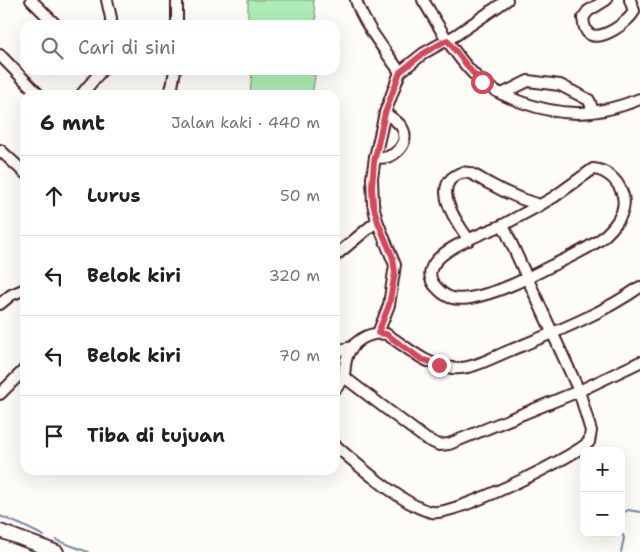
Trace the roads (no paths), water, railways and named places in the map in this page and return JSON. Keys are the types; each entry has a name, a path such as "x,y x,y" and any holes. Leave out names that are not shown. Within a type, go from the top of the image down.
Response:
{"main road":[{"path":"0,531 57,552"}],"street":[{"path":"31,0 51,20"},
{"path":"107,0 111,20"},
{"path":"177,0 177,20"},
{"path":"356,0 358,7 400,72"},
{"path":"423,0 447,40 477,77 502,94 541,109 565,114 606,110 640,99"},
{"path":"378,333 389,305 395,273 393,258 378,222 373,204 372,187 375,157 385,113 400,72 424,53 507,0"},
{"path":"606,0 588,11 583,18 585,28 592,35 608,33 626,22 634,11 630,0"},
{"path":"0,55 34,90"},
{"path":"85,90 98,75"},
{"path":"170,90 174,75"},
{"path":"502,94 528,81 560,85 589,100 593,112"},
{"path":"375,157 381,159 394,154 401,148 404,138 401,126 385,113"},
{"path":"0,150 20,168"},
{"path":"593,169 600,169 618,183 625,199 618,220 600,239 571,257 489,293 471,298 458,300 447,296 436,288 431,279 430,271 439,256 469,240 503,226 554,197 593,169"},
{"path":"469,240 454,215 445,193 448,182 461,172 472,174 507,194 540,205"},
{"path":"340,252 378,222"},
{"path":"340,449 377,480 416,506 433,512 443,512 553,465 570,456 589,442 592,431 579,390 503,226"},
{"path":"340,384 344,377 348,353 361,339 378,333 386,334 428,362 462,368 552,334 606,308 640,287"},
{"path":"0,304 11,295 20,291"},
{"path":"340,350 353,347"},
{"path":"344,377 426,440 439,445 449,444 579,390 640,362"},
{"path":"0,394 20,374"}],"waterway":[{"path":"625,512 628,510 640,512"},
{"path":"0,516 44,536"},
{"path":"621,552 624,537"},
{"path":"56,540 88,552"}]}
